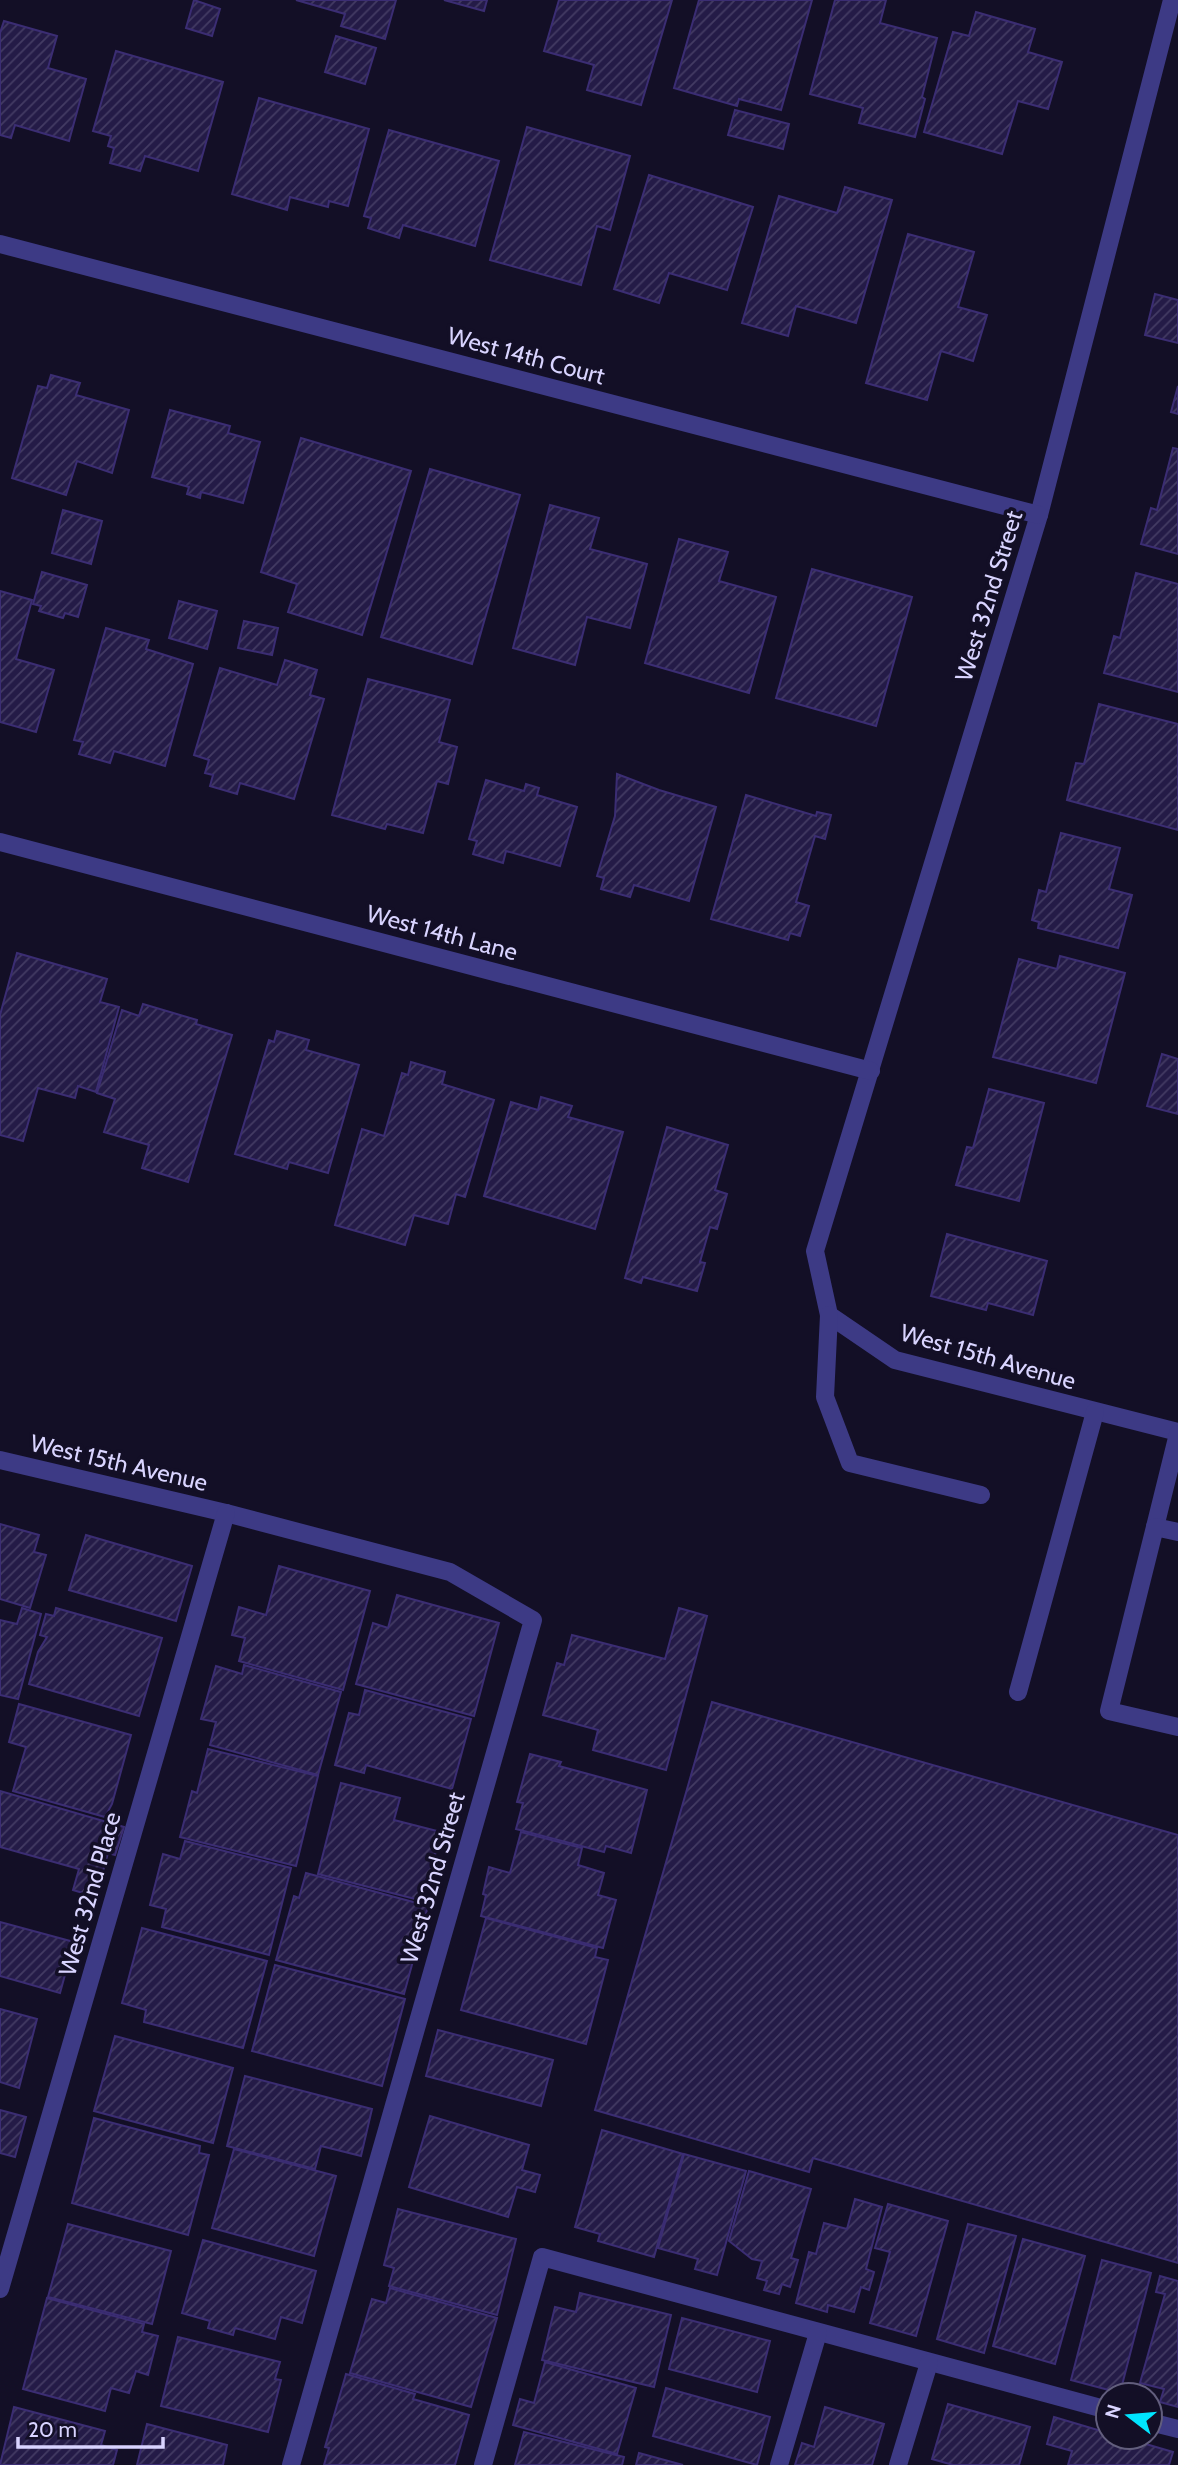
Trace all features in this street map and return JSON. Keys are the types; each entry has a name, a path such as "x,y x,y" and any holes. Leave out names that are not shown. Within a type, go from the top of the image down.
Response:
{"street":[{"name":"West 32nd Street","path":"829,1315 815,1251 1039,515 1172,0"},
{"name":"West 14th Court","path":"0,244 1039,515"},
{"name":"West 14th Lane","path":"0,842 871,1072"},
{"name":"West 15th Avenue","path":"829,1315 895,1360 1178,1433"},
{"path":"829,1315 825,1397 850,1463 981,1496"},
{"path":"1018,1692 1095,1412"},
{"path":"1178,1433 1109,1711 1178,1727"},
{"name":"West 15th Avenue","path":"0,1460 226,1513"},
{"name":"West 32nd Street","path":"226,1513 450,1572 533,1620 291,2465"},
{"name":"West 32nd Place","path":"0,2289 226,1513"},
{"path":"1155,1527 1178,1532"},
{"path":"483,2465 542,2257 1094,2406"},
{"path":"779,2465 818,2333"},
{"path":"898,2465 929,2363"}],"building":[{"path":"194,0 220,9 212,36 186,28"},
{"path":"296,0 396,0 385,39 341,26 345,14"},
{"path":"444,0 487,0 484,11"},
{"path":"559,0 672,0 641,105 587,90 594,65 544,51"},
{"path":"699,0 812,0 781,110 739,99 737,106 674,88"},
{"path":"835,0 886,0 880,23 937,38 915,137 859,123 863,108 810,94"},
{"path":"976,12 1035,29 1028,52 1062,62 1048,109 1018,101 1002,154 924,132 953,32 969,36"},
{"path":"4,21 57,36 48,68 86,79 69,141 15,125 11,138 0,135 0,33"},
{"path":"336,36 376,48 365,84 325,72"},
{"path":"116,51 223,82 198,171 145,156 140,171 110,163 114,148 108,146 111,136 93,131"},
{"path":"259,98 369,129 348,206 329,201 328,207 290,197 287,210 232,194"},
{"path":"735,110 789,124 783,149 728,135"},
{"path":"527,127 630,156 610,230 597,226 581,285 490,260"},
{"path":"389,130 499,161 475,246 403,225 399,238 368,228 371,218 364,216"},
{"path":"649,175 753,207 727,290 669,273 659,303 614,289"},
{"path":"845,187 892,200 856,323 796,306 788,336 742,323 779,196 837,213"},
{"path":"908,234 974,252 958,307 987,315 973,361 941,351 927,400 866,383"},
{"path":"1155,294 1178,300 1178,343 1145,335"},
{"path":"51,375 80,383 76,395 129,410 112,473 77,461 66,495 12,478 38,386 47,388"},
{"path":"1178,386 1178,414 1171,412"},
{"path":"170,410 230,426 228,433 260,442 243,503 201,492 200,498 187,494 189,487 152,477"},
{"path":"301,438 411,471 362,635 288,612 297,584 261,572"},
{"path":"1173,448 1178,449 1178,554 1141,544 1151,508 1157,510"},
{"path":"430,469 520,495 472,664 381,637"},
{"path":"550,505 599,518 590,549 647,564 630,628 587,617 575,665 513,648"},
{"path":"63,510 102,521 91,564 52,553"},
{"path":"679,539 728,552 719,581 776,597 749,693 645,663"},
{"path":"812,569 912,597 876,726 776,698"},
{"path":"42,572 87,585 78,617 65,613 63,618 39,611 41,606 33,604"},
{"path":"1136,573 1178,584 1178,692 1104,673 1114,636 1120,638"},
{"path":"0,591 32,600 16,659 54,670 36,732 0,722"},
{"path":"179,601 217,611 207,649 169,638"},
{"path":"244,621 278,628 272,655 238,648"},
{"path":"106,628 149,640 146,649 193,664 165,766 114,751 110,763 79,754 83,742 74,740"},
{"path":"285,660 317,670 310,695 324,699 294,799 240,783 237,794 210,786 213,775 205,773 209,760 194,755 220,668 277,685"},
{"path":"368,679 450,700 439,742 457,747 448,784 437,781 423,833 387,824 385,829 332,815"},
{"path":"1099,704 1178,724 1178,830 1067,800 1076,763 1084,764"},
{"path":"617,774 716,807 689,901 634,885 630,897 601,889 604,878 597,876 615,816"},
{"path":"486,780 524,791 526,784 539,788 537,795 577,807 560,866 506,851 503,863 473,854 477,841 469,839"},
{"path":"746,795 816,816 817,812 831,815 825,839 815,836 796,902 809,906 800,936 790,933 788,940 711,919"},
{"path":"1061,833 1120,848 1109,889 1132,895 1118,948 1038,928 1039,922 1032,920 1039,890 1046,892"},
{"path":"17,953 107,979 100,1002 119,1007 96,1092 78,1086 75,1098 38,1088 23,1141 0,1135 0,1015"},
{"path":"1060,956 1125,973 1096,1083 993,1057 1019,959 1057,969"},
{"path":"143,1004 197,1020 196,1024 232,1035 188,1182 142,1168 149,1145 104,1132 115,1099 97,1093 122,1010 139,1016"},
{"path":"277,1031 309,1040 306,1050 359,1065 328,1173 289,1162 287,1169 235,1154 269,1040 274,1042"},
{"path":"1162,1054 1178,1059 1178,1114 1147,1106"},
{"path":"411,1062 445,1072 442,1084 494,1100 465,1197 456,1194 448,1224 414,1215 405,1245 335,1225 362,1129 384,1136 402,1073 408,1075"},
{"path":"989,1089 1044,1103 1019,1201 956,1185 967,1147 973,1148"},
{"path":"541,1097 572,1106 568,1117 623,1132 595,1229 484,1196 511,1102 538,1110"},
{"path":"667,1127 728,1145 715,1190 727,1194 717,1229 710,1227 700,1262 705,1263 697,1291 643,1277 641,1283 625,1278"},
{"path":"947,1234 1047,1261 1033,1315 988,1303 986,1310 931,1296"},
{"path":"0,1524 39,1535 34,1552 46,1555 30,1608 0,1599"},
{"path":"86,1535 192,1566 176,1621 69,1590"},
{"path":"279,1566 370,1591 343,1690 239,1661 245,1638 232,1635 239,1607 266,1615"},
{"path":"397,1595 499,1623 474,1716 356,1684 373,1623 388,1628"},
{"path":"22,1608 41,1614 18,1699 0,1695 0,1620 17,1624"},
{"path":"56,1608 162,1638 139,1716 29,1684 38,1652 47,1637 40,1635 46,1614 54,1616"},
{"path":"679,1608 707,1616 666,1770 593,1750 598,1730 543,1715 557,1663 564,1665 572,1635 665,1659"},
{"path":"244,1665 341,1692 318,1775 210,1745 216,1722 201,1719 216,1666 242,1674"},
{"path":"365,1690 471,1719 452,1789 366,1765 364,1773 335,1765 349,1713 359,1715"},
{"path":"712,1702 1178,1835 1178,2263 813,2158 809,2172 595,2110"},
{"path":"19,1704 131,1735 112,1804 105,1817 13,1791 26,1747 9,1742"},
{"path":"208,1749 318,1776 296,1866 180,1837 192,1791 197,1793"},
{"path":"530,1754 561,1762 559,1766 647,1790 631,1853 606,1846 604,1852 516,1829 523,1803 517,1802"},
{"path":"341,1783 400,1798 394,1820 441,1832 423,1901 318,1874"},
{"path":"0,1791 124,1827 115,1855 108,1853 96,1897 73,1890 79,1869 0,1847"},
{"path":"521,1832 582,1848 578,1865 604,1873 598,1895 616,1900 603,1948 481,1916 489,1867 510,1873"},
{"path":"185,1841 291,1868 269,1955 162,1927 166,1909 150,1905 163,1854 180,1859"},
{"path":"306,1873 428,1906 404,1994 276,1960 294,1896 299,1898"},
{"path":"486,1918 597,1948 595,1957 608,1960 586,2044 461,2010"},
{"path":"0,1922 74,1942 60,1993 0,1976"},
{"path":"142,1928 267,1961 243,2048 144,2022 146,2010 122,2003"},
{"path":"275,1965 405,1999 382,2086 252,2051"},
{"path":"0,2009 37,2019 19,2088 0,2082"},
{"path":"438,2030 553,2060 541,2106 426,2076"},
{"path":"115,2036 233,2068 213,2143 94,2111"},
{"path":"245,2076 372,2109 361,2156 321,2146 315,2169 227,2146"},
{"path":"0,2110 26,2117 15,2157 0,2153"},
{"path":"430,2116 529,2145 522,2170 540,2175 535,2192 517,2187 508,2217 409,2187"},
{"path":"94,2118 200,2146 199,2153 209,2155 188,2235 72,2203"},
{"path":"602,2130 683,2154 654,2257 598,2241 600,2234 575,2227"},
{"path":"234,2149 336,2176 314,2256 212,2228"},
{"path":"684,2154 746,2171 717,2275 695,2269 698,2259 658,2248"},
{"path":"749,2171 811,2189 791,2258 798,2260 790,2287 782,2284 779,2294 764,2290 767,2281 757,2278 762,2261 752,2259 729,2241"},
{"path":"855,2199 882,2207 866,2269 874,2272 869,2290 861,2287 854,2312 828,2305 827,2312 796,2303 809,2252 816,2254 824,2223 847,2229"},
{"path":"888,2204 948,2221 916,2336 870,2323 890,2252 875,2248"},
{"path":"398,2209 516,2239 497,2315 389,2286 394,2268 384,2265"},
{"path":"68,2224 171,2251 152,2324 48,2297"},
{"path":"968,2224 1016,2236 984,2353 937,2339"},
{"path":"1023,2239 1085,2256 1055,2364 993,2346"},
{"path":"203,2240 316,2271 302,2323 281,2317 275,2339 235,2328 233,2335 208,2328 210,2321 182,2313"},
{"path":"1102,2260 1151,2273 1123,2381 1094,2381 1094,2386 1071,2380"},
{"path":"1160,2276 1178,2281 1178,2407 1164,2403 1164,2381 1141,2381 1165,2294 1156,2292"},
{"path":"390,2288 497,2318 471,2407 350,2373 372,2299 386,2303"},
{"path":"580,2293 671,2315 654,2387 542,2360 555,2307 576,2312"},
{"path":"47,2298 144,2324 142,2332 158,2336 148,2375 136,2371 129,2393 111,2388 105,2411 23,2389"},
{"path":"682,2318 770,2341 757,2392 669,2369"},
{"path":"178,2337 280,2362 275,2379 281,2380 268,2432 161,2406"},
{"path":"545,2362 636,2388 617,2454 513,2425 520,2399 534,2403"},
{"path":"346,2374 415,2394 413,2399 469,2415 455,2465 324,2465 329,2448 325,2447"},
{"path":"666,2388 770,2417 757,2465 653,2436"},
{"path":"948,2404 1030,2427 1019,2465 953,2465 932,2459"},
{"path":"14,2407 105,2431 101,2445 117,2450 113,2465 0,2465"},
{"path":"825,2407 884,2424 872,2465 795,2465 802,2443 814,2447"},
{"path":"1054,2417 1094,2429 1094,2451 1164,2449 1173,2452 1169,2465 1068,2465 1072,2451 1047,2444"},
{"path":"147,2424 227,2445 223,2465 137,2465"},
{"path":"524,2432 624,2457 622,2465 515,2465"},
{"path":"639,2453 683,2465 636,2465"}]}
